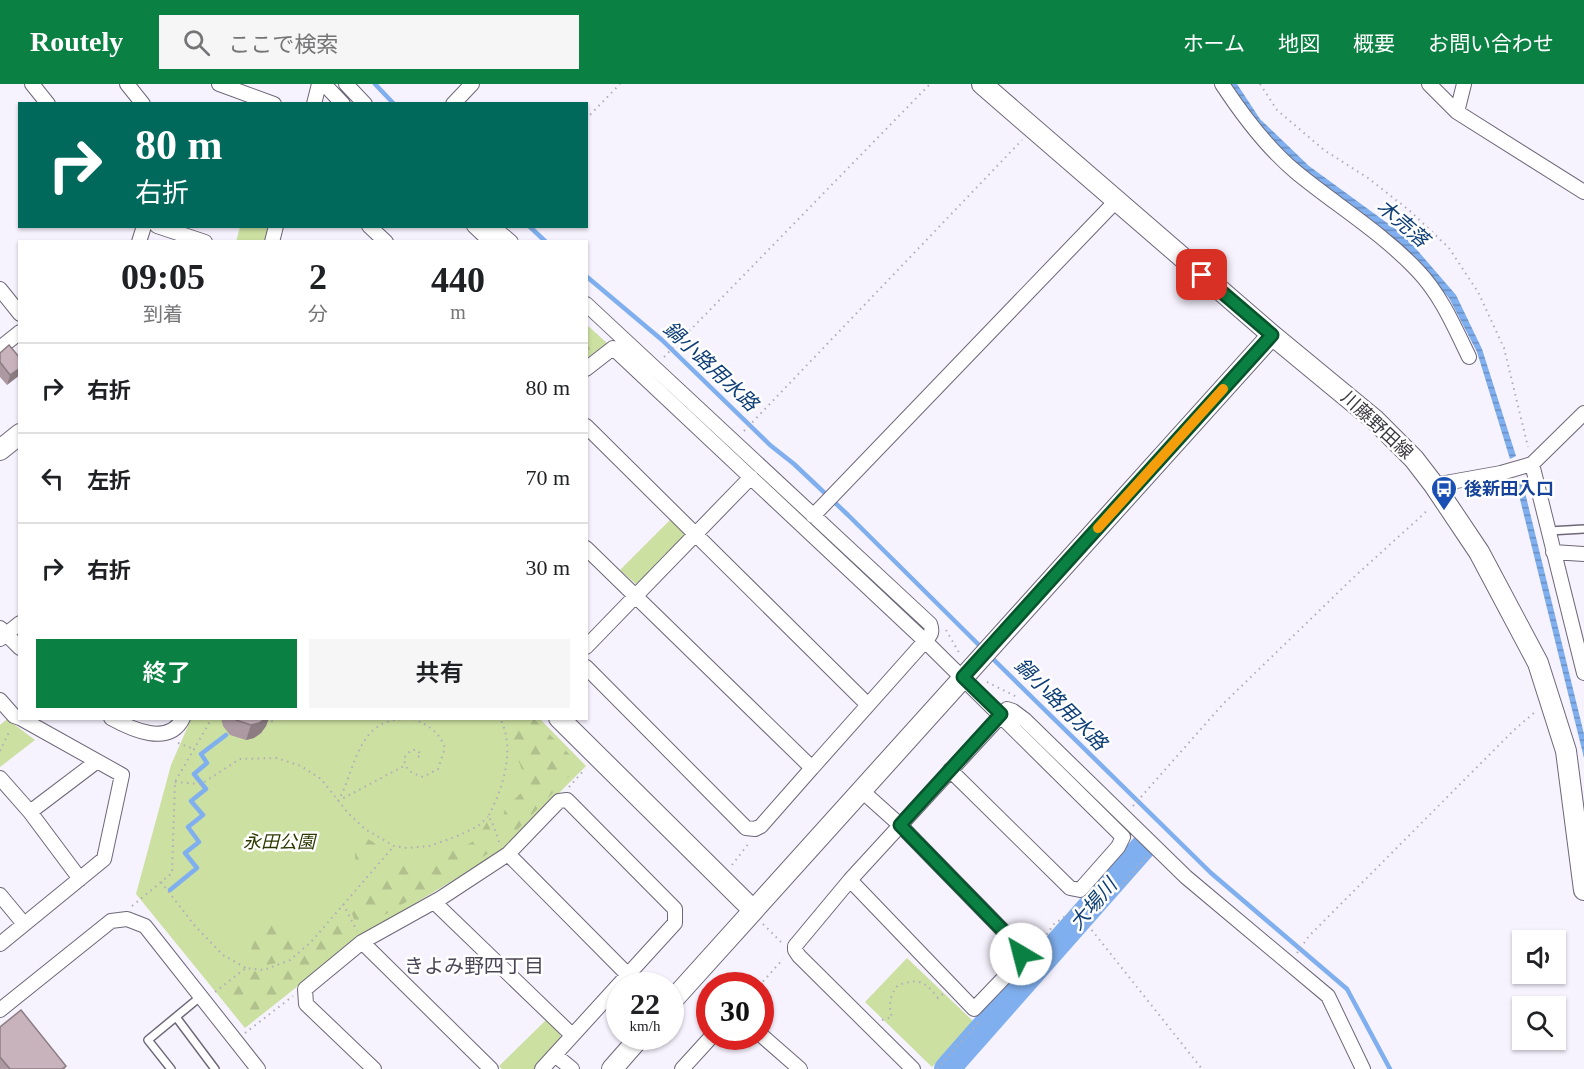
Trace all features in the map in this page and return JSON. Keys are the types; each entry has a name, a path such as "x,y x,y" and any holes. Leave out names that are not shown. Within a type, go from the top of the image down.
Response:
{"street":[{"path":"32,84 46,102"},
{"path":"127,84 141,102"},
{"path":"219,84 268,102"},
{"path":"315,102 320,84"},
{"path":"324,84 342,102"},
{"path":"346,84 363,102"},
{"path":"455,102 471,84"},
{"name":"川藤野田線","path":"982,84 1272,335 1375,420 1414,459 1438,491 1479,552 1516,619 1538,663 1551,698 1566,751 1584,890"},
{"path":"1222,84 1248,124 1294,171 1381,237 1418,271 1444,305 1469,357"},
{"path":"1429,84 1457,112 1584,192"},
{"path":"1457,112 1464,84"},
{"path":"813,516 1116,201"},
{"path":"163,228 199,240"},
{"path":"371,228 384,240"},
{"path":"476,228 489,240"},
{"path":"494,228 509,240"},
{"path":"0,289 18,312"},
{"path":"588,306 930,624 932,631 761,826 754,829 746,828 588,669"},
{"path":"0,348 18,334"},
{"path":"684,989 758,917 862,791 1272,335"},
{"path":"588,367 613,348 963,677 1123,837 1118,847 1080,890 1070,888 950,771"},
{"path":"1438,491 1532,464 1584,413"},
{"path":"588,428 868,705"},
{"path":"0,450 18,436"},
{"path":"1532,464 1584,673"},
{"path":"588,645 751,477"},
{"path":"588,550 812,768"},
{"path":"1553,552 1584,554"},
{"path":"18,624 2,634 18,646"},
{"path":"0,700 18,717"},
{"path":"913,1069 793,950 850,880 1007,709 1025,720 1186,876 1328,996 1363,1069"},
{"path":"0,944 104,860 122,775 22,720"},
{"path":"115,720 143,733 165,733 174,729 181,720"},
{"path":"561,720 758,917"},
{"path":"30,812 96,762"},
{"path":"0,778 30,812 80,879"},
{"path":"850,880 974,1009 1019,962 1021,954 1019,947 900,825 862,791"},
{"path":"374,1069 306,1004 305,989 362,942 434,902 508,854 559,801 567,800 675,909 675,923 629,972"},
{"path":"508,854 625,972"},
{"path":"0,895 24,924"},
{"path":"434,902 572,1035"},
{"path":"0,1010 111,921 127,919 145,926 258,1069"},
{"path":"362,942 491,1069"},
{"path":"542,1069 606,997"},
{"path":"774,1046 800,1069"},
{"path":"612,1069 629,1050"},
{"path":"683,1069 700,1050"},
{"path":"555,1055 572,1069"}],"lane":[{"path":"1549,531 1584,529"},
{"path":"171,1069 148,1040 201,999"},
{"path":"176,1017 215,1069"}],"path":[{"path":"588,117 620,84"},
{"path":"654,367 930,84"},
{"path":"734,442 1033,130"},
{"path":"1125,815 1223,704 1353,579 1438,491"},
{"path":"1296,953 1310,936 1506,738 1551,698"},
{"path":"0,751 18,720"},
{"path":"127,919 132,905 172,873 175,782 211,720"},
{"path":"338,801 345,790 356,754 366,739 378,727 389,721 401,720"},
{"path":"415,720 433,729 441,738 445,748 438,769 423,777 409,771 405,765 405,758 411,750 417,750 420,754 417,758"},
{"path":"175,782 201,784 240,759 277,758 301,766 321,779 364,829 394,846 407,848 430,846 460,835 478,826 488,817 496,801 509,749 501,720"},
{"path":"175,741 194,749"},
{"path":"338,801 405,765"},
{"path":"563,800 564,792 589,765"},
{"path":"488,817 492,821 499,844 508,854"},
{"path":"729,869 752,839 754,829"},
{"path":"161,882 195,927 223,955 246,968 264,970 290,960 311,942 394,846"},
{"path":"1156,847 1088,924 1202,1069"},
{"path":"1035,957 1054,924 1087,900"},
{"path":"343,904 362,942"},
{"path":"758,917 793,950 772,972"},
{"path":"201,999 246,968"},
{"path":"879,1021 892,1017 891,999 898,985 918,981 926,984 938,998 952,986"},
{"path":"244,1034 292,996 304,996"},
{"path":"937,1069 978,1022"}],"green space":[{"path":"240,228 270,228 266,240 237,240"},
{"path":"588,326 607,343 588,357"},
{"path":"672,518 685,536 668,556 665,554 655,565 657,567 641,584 637,585 620,570"},
{"path":"7,719 35,740 0,767 0,725"},
{"name":"永田公園","path":"191,720 541,720 586,766 500,852 361,936 245,1028 136,894 171,765"},
{"path":"521,720 535,720 580,765 512,835 506,834 501,825 505,809 528,786 513,741 516,724"},
{"path":"487,822 496,842 494,850 364,927 357,927 348,903 372,877 399,859 417,870 428,869 442,852 465,846 474,840"},
{"path":"360,834 384,849 361,875 355,859 356,844"},
{"path":"344,911 352,934 247,1019 225,992 252,971 275,972 296,959 321,939 339,914"},
{"path":"274,924 289,937 296,947 283,960 265,965 252,965 249,955 260,925"},
{"path":"907,958 974,1022 932,1067 865,1002"},
{"path":"547,1019 559,1032 561,1038 534,1069 502,1069 499,1066"}],"water":[{"path":"1229,84 1237,84 1260,119 1309,166 1405,236 1456,295 1482,349 1516,456 1510,459 1477,352 1449,298 1390,234 1302,169 1254,122"},
{"path":"1522,480 1584,734 1584,758 1516,483"}],"building":[{"path":"9,345 18,356 18,369 10,375 0,362 0,353"},
{"path":"236,720 263,720 251,725"},
{"path":"21,1010 66,1066 62,1069 10,1069 0,1057 0,1027"}],"waterway":[{"name":"鍋小路用水路","path":"375,84 392,102"},
{"name":"鍋小路用水路","path":"531,228 544,240"},
{"name":"鍋小路用水路","path":"588,278 662,340 770,445 794,464 982,648"},
{"name":"鍋小路用水路","path":"990,656 1211,873 1347,989 1390,1069"},
{"path":"170,890 197,868 185,853 199,842 188,827 203,815 191,801 206,789 194,774 207,763 201,754 226,735"},
{"name":"大場川","path":"947,1069 1143,847"}],"slow traffic":[{"path":"1098,528 1223,389"}],"place":[{"name":"後新田入口","path":"1444,512"}],"district":[{"name":"きよみ野四丁目","path":"474,966"}],"route":[{"path":"1021,954 1019,947 900,825 1001,714 963,677 1272,335 1202,275"}],"water label":[{"name":"木売落","path":"1403,223"}]}
